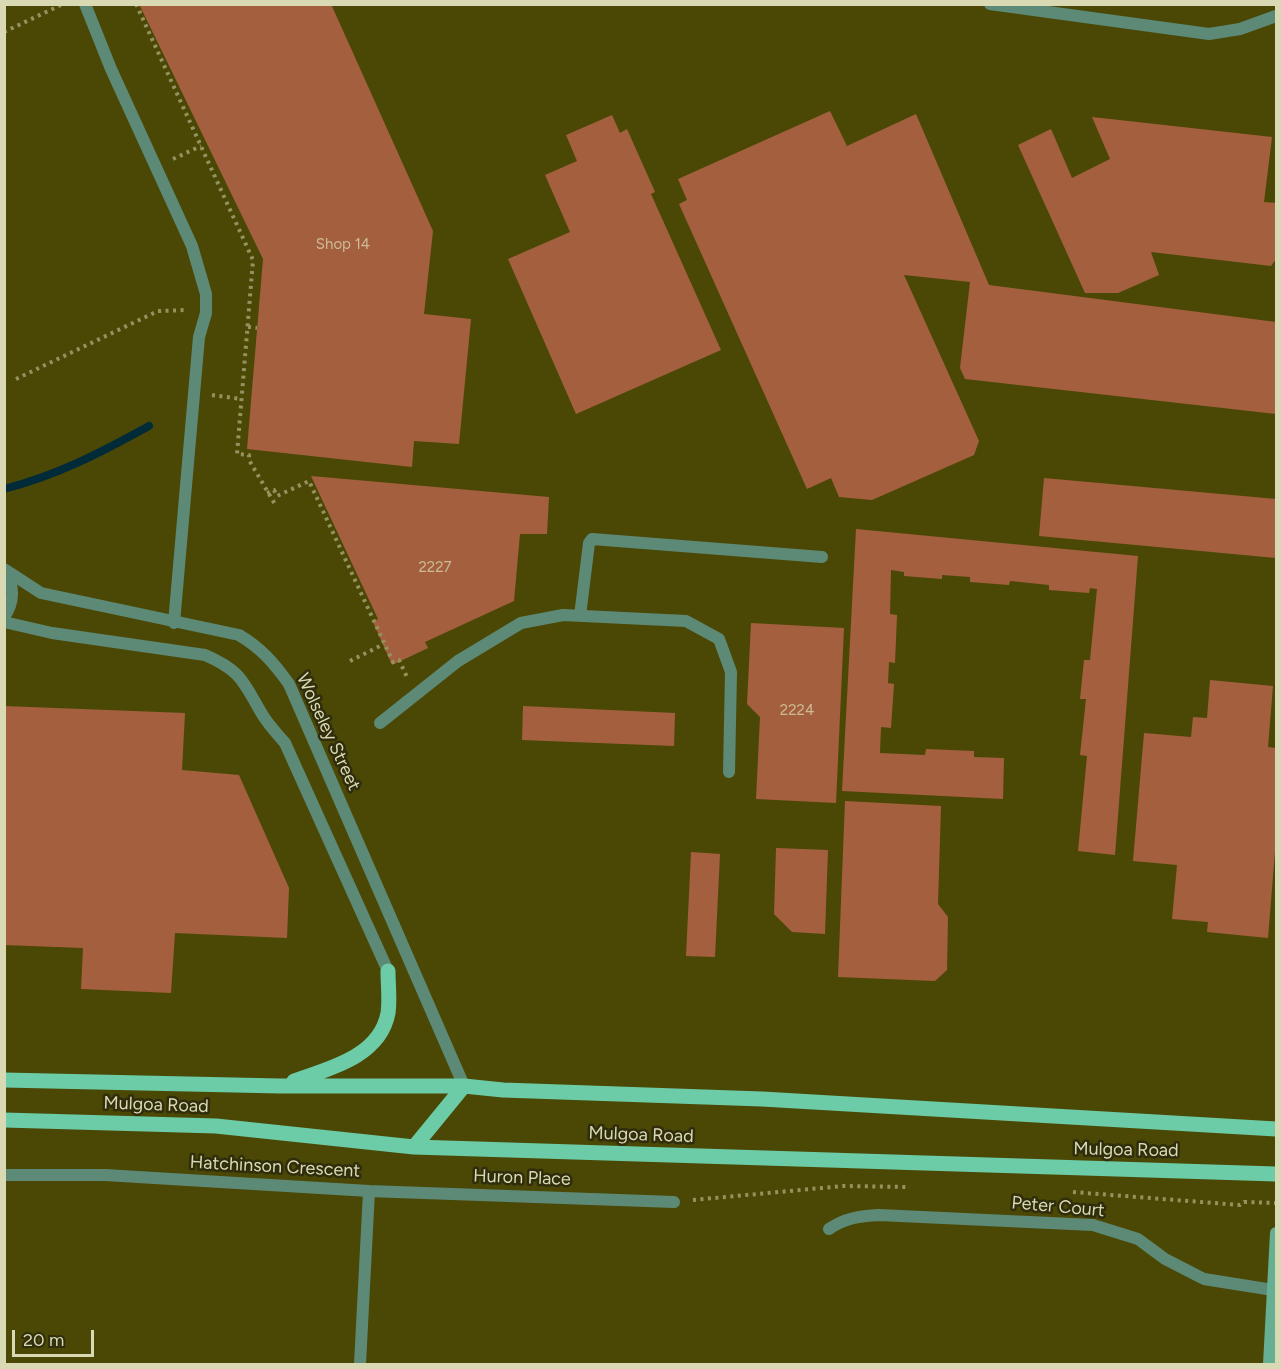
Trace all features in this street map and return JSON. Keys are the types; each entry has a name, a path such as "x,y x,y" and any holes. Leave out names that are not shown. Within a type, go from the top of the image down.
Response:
{"main road":[{"path":"279,1086 351,1060 374,1041 387,1016 388,971"},
{"name":"Mulgoa Road","path":"4,1080 279,1086 464,1086 503,1090 762,1098 1276,1129"},
{"path":"414,1147 464,1086"},
{"name":"Mulgoa Road","path":"4,1120 216,1126 414,1147 1276,1174"}],"street":[{"path":"86,4 111,69 192,246 206,294 206,313 199,337 174,623"},
{"path":"990,4 1209,33 1240,29 1276,16"},
{"path":"580,616 589,543 592,538 822,558"},
{"path":"4,569 12,590 12,601 4,617"},
{"name":"Wolseley Street","path":"4,569 41,593 239,635 259,647 289,684 464,1086"},
{"path":"380,723 458,662 521,623 563,615 686,621 719,639 731,672 729,772"},
{"path":"4,622 52,633 206,655 224,663 236,673 248,686 262,715 285,743 388,971"},
{"name":"Hatchinson Crescent","path":"4,1174 105,1175 369,1191 360,1365"},
{"name":"Huron Place","path":"369,1191 674,1202"},
{"name":"Peter Court","path":"829,1229 839,1222 879,1215 1093,1225 1138,1239 1165,1259 1204,1279 1273,1290"},
{"path":"1269,1365 1276,1233"}],"path":[{"path":"4,32 63,4"},
{"path":"136,4 254,260 237,454 249,454 249,460 276,506"},
{"path":"156,166 201,146"},
{"path":"16,379 158,311 190,310"},
{"path":"248,327 257,328"},
{"path":"194,393 241,399"},
{"path":"267,493 274,490 277,496 309,480 393,664 399,660 416,695"},
{"path":"350,661 385,644"},
{"path":"674,1202 843,1186 917,1186"},
{"path":"1070,1191 1240,1205 1244,1202 1276,1203"}],"building":[{"path":"139,4 331,4 433,231 424,314 471,319 459,444 414,441 412,467 247,449 263,259"},
{"path":"830,111 847,146 916,114 989,285 1276,322 1276,414 965,379 960,368 970,282 904,275 979,441 974,455 872,500 839,497 831,478 807,489 679,204 687,200 678,179"},
{"path":"612,115 620,133 627,129 655,192 651,194 721,350 576,414 508,259 570,232 545,175 577,161 566,135"},
{"path":"1092,117 1272,137 1264,202 1276,203 1276,259 1271,266 1151,252 1159,275 1118,293 1085,293 1018,145 1051,129 1072,178 1110,159"},
{"path":"311,476 549,497 547,534 520,534 514,601 425,642 428,648 392,665 373,622 378,619"},
{"path":"1044,478 1276,499 1276,558 1039,536"},
{"path":"856,529 1138,556 1115,855 1078,851 1087,756 1080,755 1086,699 1080,699 1084,660 1090,660 1097,589 1090,588 1089,593 1049,590 1049,585 1010,581 1009,585 970,582 970,577 942,575 942,579 904,576 904,572 891,570 890,614 897,615 895,663 889,662 888,683 894,684 891,728 881,727 880,753 925,755 926,749 974,751 974,757 1004,758 1003,799 842,791"},
{"path":"751,623 844,628 836,803 756,799 760,717 747,704"},
{"path":"1210,680 1273,686 1268,747 1276,748 1276,839 1268,938 1207,932 1208,922 1172,919 1177,865 1133,861 1144,733 1191,737 1193,717 1207,718"},
{"path":"4,706 185,713 182,770 239,775 289,888 287,938 175,933 171,993 81,989 83,948 4,945"},
{"path":"523,706 675,713 674,746 522,740"},
{"path":"845,801 941,806 938,904 948,917 947,970 935,981 838,977"},
{"path":"776,848 828,850 825,934 792,932 774,914"},
{"path":"691,852 720,854 715,957 686,956"}],"waterway":[{"path":"4,489 43,477 78,462 149,426"}]}
